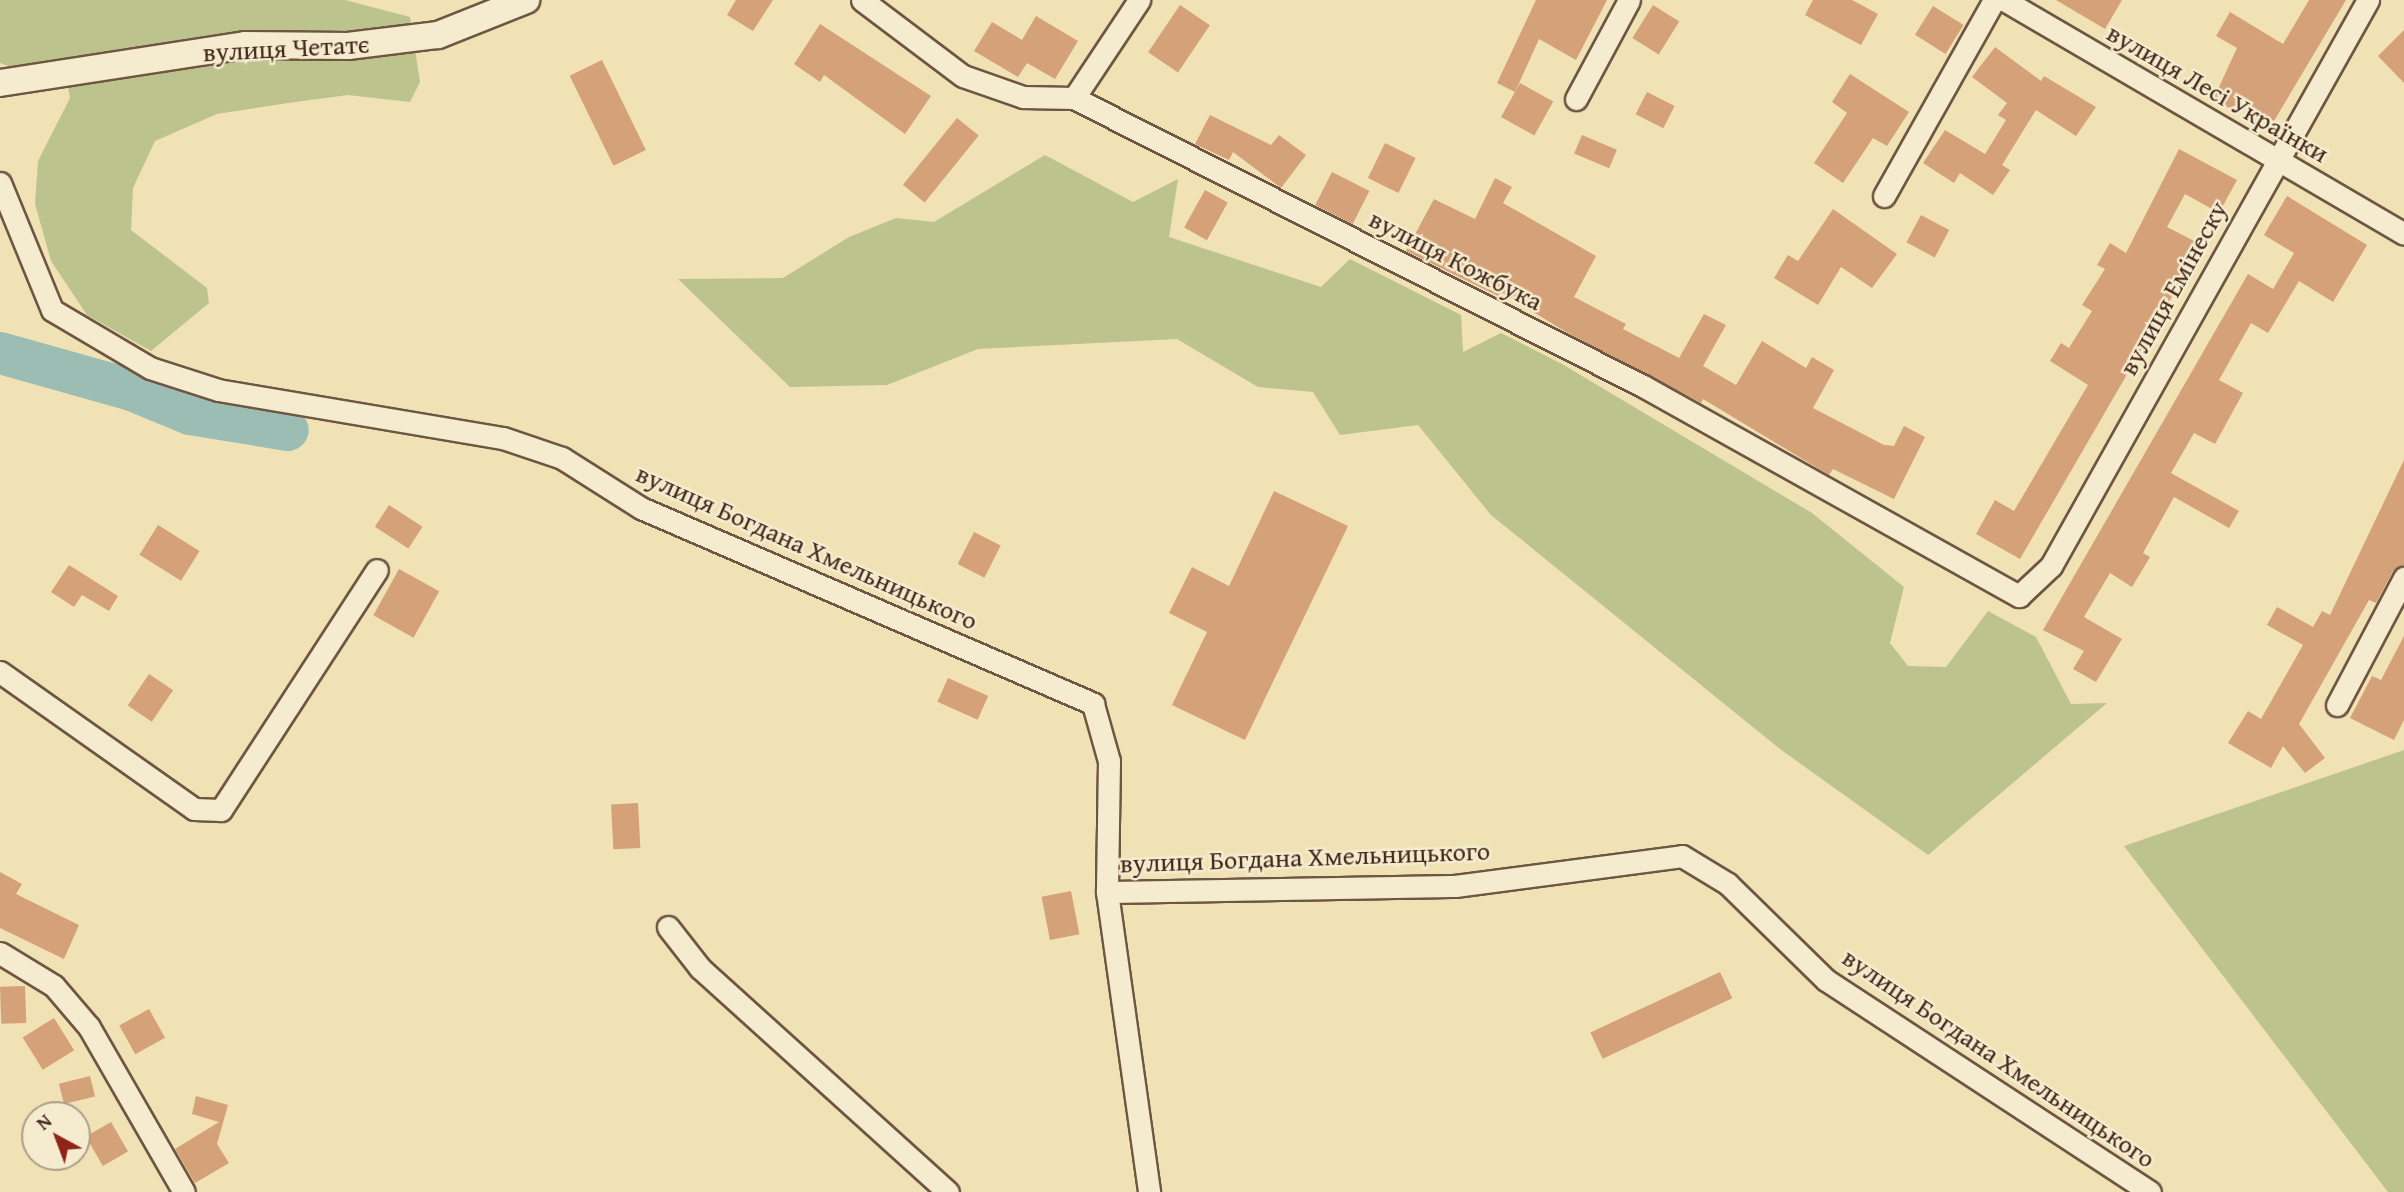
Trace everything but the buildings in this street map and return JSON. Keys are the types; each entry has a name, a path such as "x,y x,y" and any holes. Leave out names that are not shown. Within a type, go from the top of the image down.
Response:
{"street":[{"name":"вулиця Четатє","path":"0,83 245,45 348,46 438,35 526,0"},
{"name":"вулиця Кожбука","path":"862,0 963,76 1023,97 1074,98 1643,386 2019,596"},
{"path":"1074,98 1139,0"},
{"path":"1576,99 1629,0"},
{"path":"1884,196 1994,0"},
{"name":"вулиця Лесі Українки","path":"2004,0 2404,234"},
{"name":"вулиця Емінеску","path":"2019,596 2051,566 2368,0"},
{"name":"вулиця Богдана Хмельницького","path":"0,183 52,310 150,368 218,390 503,438 551,454 641,508 1093,704 1109,761 1107,892 1149,1192"},
{"path":"0,672 194,809 221,810 377,570"},
{"path":"2337,705 2404,579"},
{"name":"вулиця Богдана Хмельницького","path":"1107,892 1455,886 1682,856 1728,884 1826,980 2150,1192"},
{"path":"668,927 700,968 948,1192"},
{"path":"0,953 54,986 89,1027 184,1192"}],"green space":[{"path":"0,0 345,0 410,17 420,82 410,102 348,95 288,103 217,114 155,141 133,188 131,230 207,288 209,303 151,351 87,315 51,261 35,204 38,161 70,98 65,71 22,71 0,63"},
{"path":"1045,155 1133,202 1178,179 1169,237 1321,287 1350,259 1461,315 1463,352 1501,333 1562,364 1812,513 1904,587 1890,643 1908,666 1946,667 1988,611 2036,637 2071,704 2107,703 1928,855 1780,749 1491,515 1418,425 1340,435 1313,392 1258,387 1177,339 978,349 887,385 790,387 678,279 783,278 849,237 896,218 934,222"},
{"path":"2404,750 2404,1192 2388,1192 2124,846"}],"waterway":[{"path":"0,353 132,390 190,414 288,430"}]}
